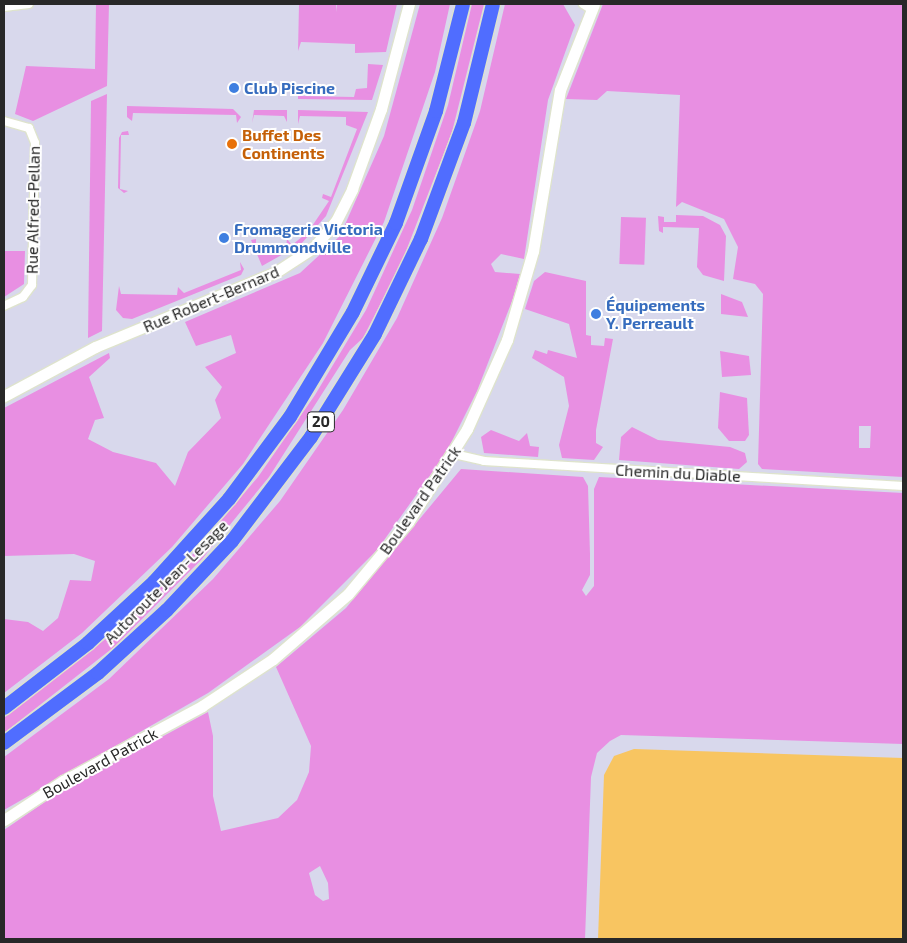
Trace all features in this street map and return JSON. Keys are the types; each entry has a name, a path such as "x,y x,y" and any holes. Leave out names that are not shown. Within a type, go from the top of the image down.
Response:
{"highway":[{"name":"Autoroute Jean-Lesage","path":"4,708 88,643 164,572 229,499 305,394 365,289 402,208 438,106 463,4"},
{"name":"Autoroute Jean-Lesage","path":"4,743 77,690 167,610 232,541 311,437 368,346 421,239 464,123 493,4"}],"street":[{"path":"4,8 29,4"},
{"name":"Rue Robert-Bernard","path":"4,396 90,349 276,272 314,247 336,221 352,189 381,110 409,4"},
{"name":"Boulevard Patrick","path":"4,820 63,781 202,706 289,647 372,568 454,454 481,401 520,302 535,239 556,104 589,5"},
{"name":"Rue Alfred-Pellan","path":"4,121 29,128 35,142 32,286 24,297 4,306"},
{"name":"Chemin du Diable","path":"454,454 484,461 903,486"}],"shaded area":[{"path":"96,4 109,4 107,86 33,121 15,114 26,66 95,69"},
{"path":"299,4 336,4 336,12 337,4 397,4 386,52 355,53 355,44 301,42 298,51"},
{"path":"420,4 450,4 435,72 384,222 323,343 243,464 172,547 82,633 4,693 4,619 28,622 43,631 58,618 70,580 91,581 95,561 74,554 4,556 4,408 109,353 110,358 89,377 104,418 95,420 88,439 113,452 156,463 175,486 188,452 221,418 215,400 222,387 205,367 236,353 231,335 196,346 185,322 300,273 340,236 384,136"},
{"path":"472,4 484,4 452,132 401,264 363,338 350,350 269,477 202,559 114,647 4,733 4,718 117,630 187,561 258,477 315,395 366,310 412,210 448,105"},
{"path":"505,4 563,4 575,25 548,100 524,259 501,254 491,264 495,272 520,274 514,296 477,391 446,453 377,550 300,627 208,693 4,810 4,757 109,679 213,579 280,501 343,410 397,318 442,218 480,111"},
{"path":"603,4 903,4 903,477 762,469 758,464 763,294 755,284 733,279 738,247 724,219 682,202 676,207 680,95 607,91 597,100 566,99","holes":["859,426 871,426 870,448 859,448"]},
{"path":"368,64 383,65 372,100 298,99 298,90 300,96 354,97 356,89 367,88"},
{"path":"107,94 102,331 88,338 91,101"},
{"path":"127,106 233,109 241,117 237,123 236,115 133,113 132,121 127,117"},
{"path":"254,110 287,110 287,122 284,116 254,115 252,123"},
{"path":"298,110 368,112 326,216 301,244 262,266 251,240 256,239 256,247 286,247 287,239 292,245 308,232 329,201 322,198 323,194 331,197 357,129 346,125 346,117 300,116 298,124"},
{"path":"128,131 129,135 121,135 120,189 128,191 124,193 118,188 119,138 122,132"},
{"path":"676,215 703,216 720,225 726,236 724,281 703,275 697,267 699,228 663,227 663,233 659,231 658,216 664,217 664,222 676,222"},
{"path":"621,217 646,218 644,265 619,264"},
{"path":"4,251 25,251 24,284 4,297"},
{"path":"240,262 244,269 241,275 132,319 123,318 116,310 119,286 121,294 177,295 178,287 184,293 241,270"},
{"path":"545,272 586,281 586,335 591,336 591,345 604,346 605,338 613,339 596,430 596,443 603,447 594,460 562,458 559,445 569,406 564,377 532,358 535,350 547,354 548,350 577,358 569,324 525,309 534,281"},
{"path":"721,294 742,302 748,317 721,314"},
{"path":"720,351 749,356 751,375 722,377"},
{"path":"720,392 747,398 749,435 745,441 729,441 718,428"},
{"path":"632,427 658,440 730,447 745,453 747,462 739,469 619,460 621,437"},
{"path":"491,430 519,441 527,433 530,446 539,447 538,457 484,453 481,437"},
{"path":"461,469 583,477 588,486 590,554 590,575 582,590 586,596 594,586 594,489 599,477 903,493 903,744 621,735 610,741 597,753 591,777 585,939 4,939 4,830 58,793 208,712 213,736 213,796 221,831 278,818 297,800 309,772 311,746 276,667 346,608","holes":["320,866 328,883 329,899 323,901 315,895 309,873"]},
{"path":"634,749 903,758 903,939 598,939 604,775 614,756"}],"place":[{"name":"Club Piscine","path":"234,88"},
{"name":"Buffet Des Continents","path":"232,144"},
{"name":"Fromagerie Victoria Drummondville","path":"224,238"},
{"name":"Équipements Y. Perreault","path":"596,314"}]}
